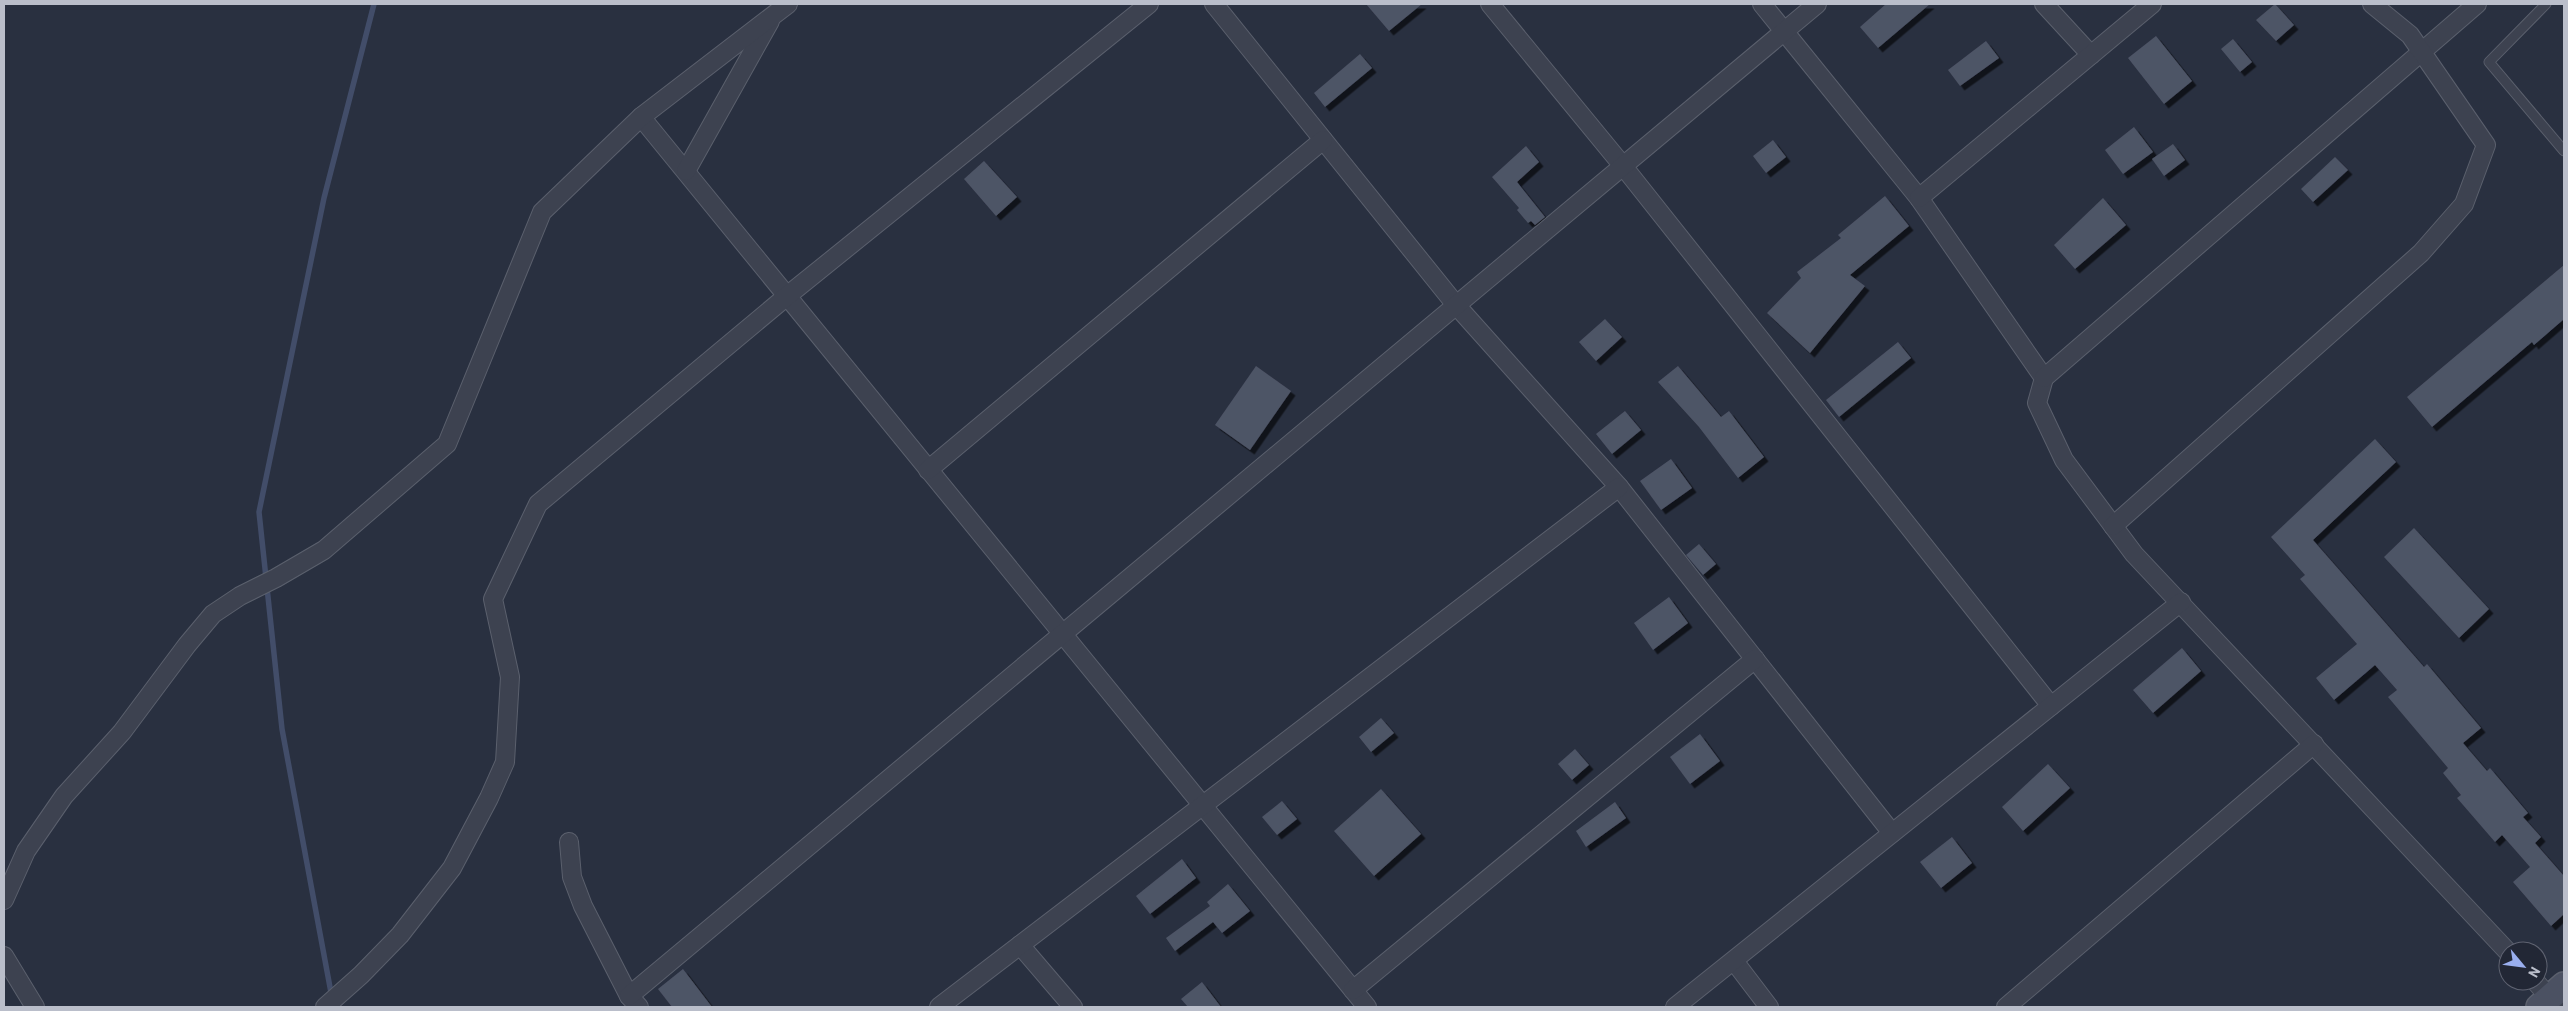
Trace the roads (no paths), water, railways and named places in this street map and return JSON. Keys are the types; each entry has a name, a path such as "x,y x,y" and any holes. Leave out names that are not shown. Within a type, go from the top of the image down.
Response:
{"street":[{"path":"4,900 26,850 64,796 122,732 187,645 214,614 240,596 276,578 324,550 447,444 542,212 642,117 777,10 788,4"},
{"path":"325,1007 361,975 400,935 452,868 490,798 505,762 510,678 493,600 538,504 787,296 1149,4"},
{"path":"1214,4 1456,305 1619,487 1892,832"},
{"path":"1490,4 1623,166 2051,706"},
{"path":"1762,4 1919,198 2044,378"},
{"path":"569,842 572,877 583,906 634,1002 1062,634 1817,4"},
{"path":"2044,4 2090,55"},
{"path":"1919,198 2152,4"},
{"path":"2113,526 2421,253 2464,204 2486,145 2410,35 2372,4"},
{"path":"2477,4 2044,378 2037,403 2064,460 2134,554 2498,941"},
{"path":"686,171 777,10"},
{"path":"642,117 1367,1007"},
{"path":"928,470 1323,140"},
{"path":"939,1007 1619,487"},
{"path":"1674,1007 1734,961 1892,832 2181,602"},
{"path":"1353,990 1755,659"},
{"path":"2006,1007 2314,744"},
{"path":"1020,945 1072,1007"},
{"path":"4,956 35,1007"},
{"path":"1734,961 1769,1007"}],"lane":[{"path":"2546,4 2489,62 2564,150"}],"waterway":[{"path":"332,998 282,729 259,512 324,198 374,4"}]}
